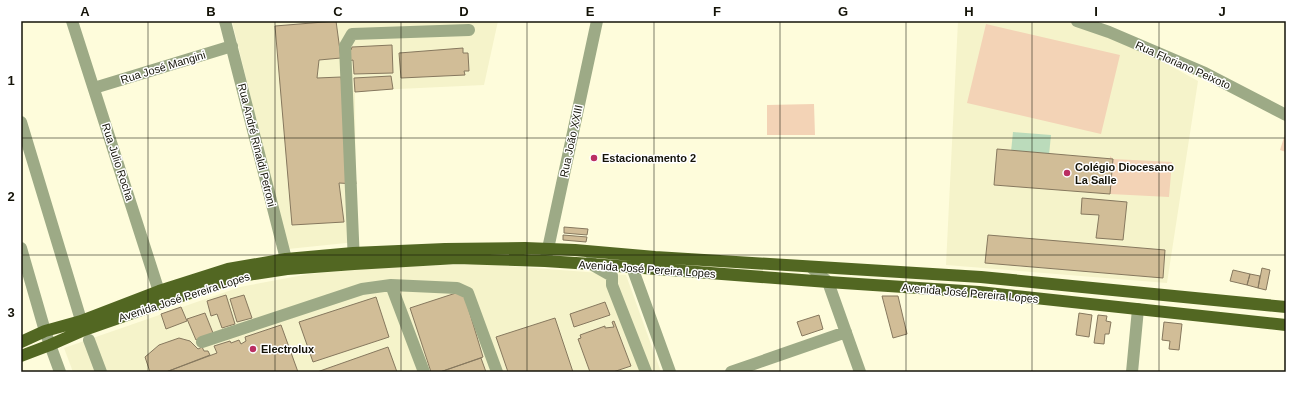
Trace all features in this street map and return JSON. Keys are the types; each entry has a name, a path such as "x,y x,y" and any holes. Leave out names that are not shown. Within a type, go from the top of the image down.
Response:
{"main road":[{"name":"Avenida José Pereira Lopes","path":"21,356 161,297 254,274 287,264 354,258 457,258 546,255 591,258 633,261 828,282 979,292 1286,324"},
{"name":"Avenida José Pereira Lopes","path":"633,261 811,266 980,278 1286,307"},
{"path":"979,292 980,278"},
{"name":"Avenida José Pereira Lopes","path":"21,342 45,331 85,330"}],"street":[{"name":"Rua Julio Rocha","path":"72,21 161,297"},
{"name":"Rua André Rinaldi Petroni","path":"225,21 287,264"},
{"name":"Rua João XXIII","path":"546,255 597,21"},
{"name":"Rua Floriano Peixoto","path":"1081,22 1109,32 1205,73 1286,115"},
{"path":"354,258 345,46 352,34 469,30"},
{"name":"Rua José Mangini","path":"94,88 232,46"},
{"path":"21,122 85,330 101,372"},
{"path":"21,248 45,331 60,372"},
{"path":"591,258 612,276 612,285 646,372"},
{"path":"633,261 670,372"},
{"path":"811,266 828,282 860,372"},
{"path":"202,342 362,290 391,285 457,288 468,293 497,372"},
{"path":"391,285 424,372"},
{"path":"1132,372 1138,309"},
{"path":"732,372 846,332"}],"shaded area":[{"path":"232,21 498,21 484,85 355,91 356,242 288,249"},
{"name":"Colégio Diocesano La Salle","path":"958,21 1068,21 1109,32 1198,81 1167,283 946,265"},
{"path":"986,24 1120,55 1101,134 967,103"},
{"path":"814,104 815,135 767,135 767,105"},
{"path":"1286,131 1286,152 1280,150"},
{"path":"1013,132 1051,135 1049,155 1011,152"},
{"path":"1110,156 1113,159 1172,162 1169,197 1110,194"},
{"name":"Electrolux","path":"483,264 626,275 661,372 73,372 64,348 240,287 309,274 385,267"}],"building":[{"path":"336,21 341,58 319,60 317,78 341,77 356,184 339,183 344,222 292,225 275,26"},
{"path":"392,45 393,73 354,74 353,60 348,61 347,50 351,50 352,47"},
{"path":"463,48 463,53 468,53 469,71 464,71 465,75 401,78 399,53"},
{"path":"391,76 393,89 355,92 354,78"},
{"path":"997,149 1113,159 1110,194 994,185"},
{"path":"1082,198 1127,202 1123,240 1096,238 1099,215 1081,214"},
{"path":"564,227 588,229 587,235 564,233"},
{"path":"563,235 587,237 586,242 563,240"},
{"path":"988,235 1165,250 1163,278 985,263"},
{"path":"1262,268 1270,270 1266,290 1258,288"},
{"path":"1233,270 1250,274 1247,285 1230,281"},
{"path":"1250,274 1260,276 1258,288 1247,285"},
{"path":"459,292 465,297 483,357 440,372 431,372 410,308"},
{"path":"226,295 235,324 222,328 217,314 211,316 207,301"},
{"path":"244,295 252,318 237,322 230,299"},
{"path":"882,296 898,296 907,334 893,338"},
{"path":"376,297 389,337 313,362 299,322"},
{"path":"605,302 610,315 574,327 570,314"},
{"path":"181,307 187,321 166,329 161,314"},
{"path":"205,313 213,333 196,340 187,319"},
{"path":"1079,313 1092,315 1089,337 1076,335"},
{"path":"819,315 823,329 802,336 797,322"},
{"path":"1098,315 1107,316 1106,321 1111,322 1109,334 1105,334 1104,344 1094,343"},
{"path":"555,318 573,372 508,372 496,337"},
{"path":"614,321 631,366 613,372 590,372 578,339 581,338 580,335 605,326 605,328 614,327 612,322"},
{"path":"1164,322 1182,324 1179,350 1169,349 1170,341 1162,340"},
{"name":"Electrolux","path":"281,325 298,372 166,372 217,353 214,346 239,340 241,344 246,341 245,337"},
{"path":"179,338 190,341 198,349 202,347 204,351 208,351 210,355 166,372 150,372 145,357 159,345"},
{"path":"388,347 397,372 317,372"},
{"path":"481,358 486,372 440,372"}],"place":[{"name":"Estacionamento 2","path":"594,158"},
{"name":"Colégio Diocesano La Salle","path":"1067,173"},
{"name":"Electrolux","path":"253,349"}]}
